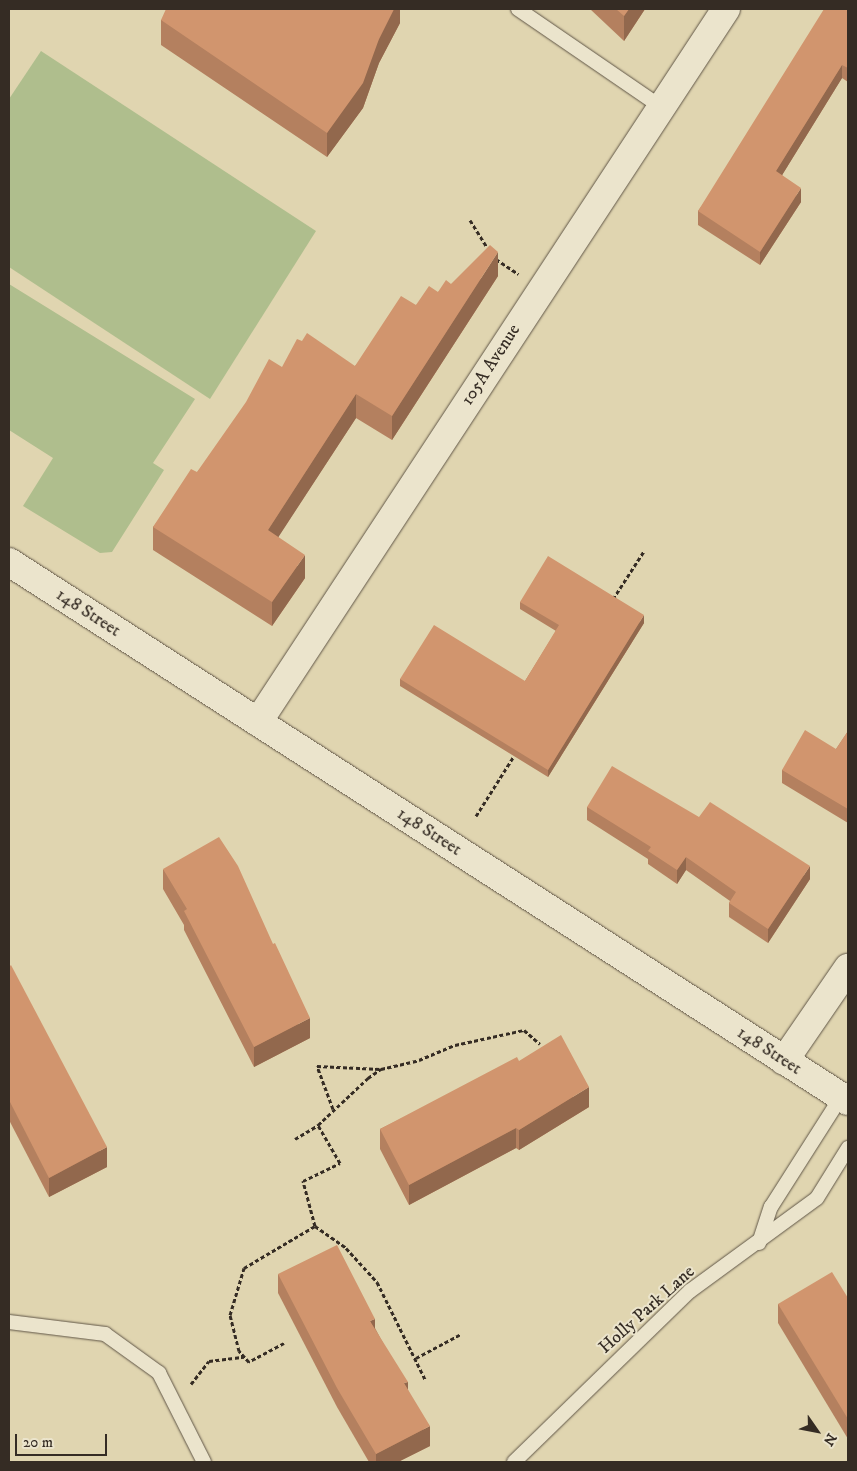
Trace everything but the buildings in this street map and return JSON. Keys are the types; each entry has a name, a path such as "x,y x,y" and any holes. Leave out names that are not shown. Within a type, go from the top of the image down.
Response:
{"main road":[{"name":"105A Avenue","path":"258,722 726,9"},
{"name":"148 Street","path":"9,562 845,1099"},
{"path":"784,1061 848,968"}],"lane":[{"path":"518,9 661,107"},
{"path":"759,1243 771,1207 845,1099"},
{"name":"Holly Park Lane","path":"514,1462 690,1291 759,1243 817,1198 848,1148"},
{"path":"9,1322 105,1334 159,1373 204,1462"}],"path":[{"path":"470,220 492,257 519,274"},
{"path":"611,602 644,551"},
{"path":"476,816 514,756"},
{"path":"295,1140 318,1125 333,1109 380,1070 455,1045 524,1030 540,1044"},
{"path":"333,1109 317,1066 380,1070"},
{"path":"318,1125 340,1162 303,1181 315,1226 346,1248 377,1282 426,1381"},
{"path":"284,1343 249,1362 239,1351 230,1314 244,1268 315,1226"},
{"path":"416,1358 461,1334"},
{"path":"172,1400 186,1390 209,1361 244,1357"}],"green space":[{"path":"41,51 316,231 210,399 9,267 9,99"},
{"path":"9,284 195,399 153,463 164,470 112,552 100,553 23,506 53,458 9,430"}]}
